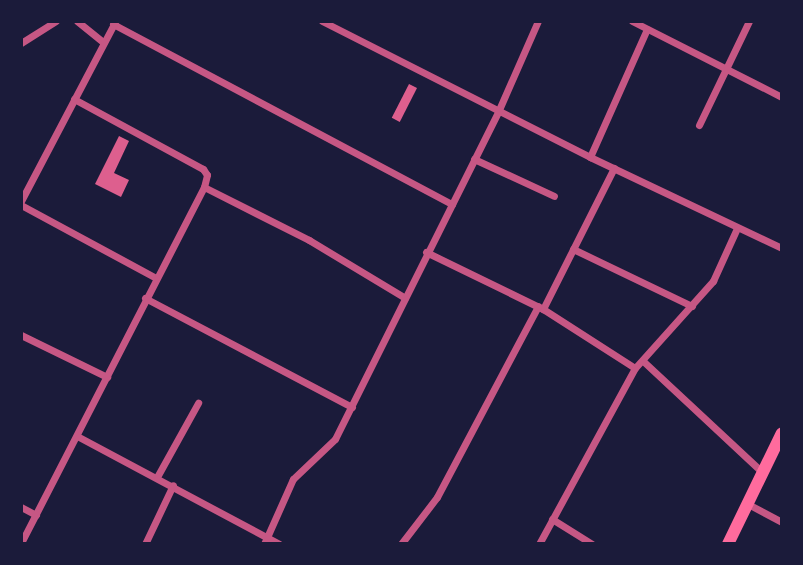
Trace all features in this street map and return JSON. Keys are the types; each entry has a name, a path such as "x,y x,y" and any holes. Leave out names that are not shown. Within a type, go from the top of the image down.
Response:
{"main road":[{"path":"728,544 782,433"}],"street":[{"path":"38,21 41,31"},
{"path":"21,43 56,21"},
{"path":"78,21 103,42"},
{"path":"322,21 498,112 782,248"},
{"path":"266,540 293,479 335,439 352,407 426,252 498,112 538,21"},
{"path":"632,21 782,97"},
{"path":"699,125 749,21"},
{"path":"156,278 21,203 114,22 452,204"},
{"path":"590,157 647,29"},
{"path":"21,544 204,187 207,175 203,169 74,99"},
{"path":"474,159 554,197"},
{"path":"401,544 437,497 573,249 614,168"},
{"path":"204,187 309,240 405,298"},
{"path":"539,544 635,368 692,306 721,269 737,228"},
{"path":"573,249 692,306"},
{"path":"426,252 541,307 635,368"},
{"path":"145,298 352,407"},
{"path":"21,335 107,377"},
{"path":"643,361 763,473"},
{"path":"157,477 198,403"},
{"path":"77,436 173,485 266,540 279,544"},
{"path":"145,544 173,485"},
{"path":"748,504 782,522"},
{"path":"21,507 36,515"},
{"path":"552,519 592,544"}],"building":[{"path":"409,84 417,88 400,122 392,118"},
{"path":"119,136 129,141 114,173 129,180 121,197 95,184"}]}
